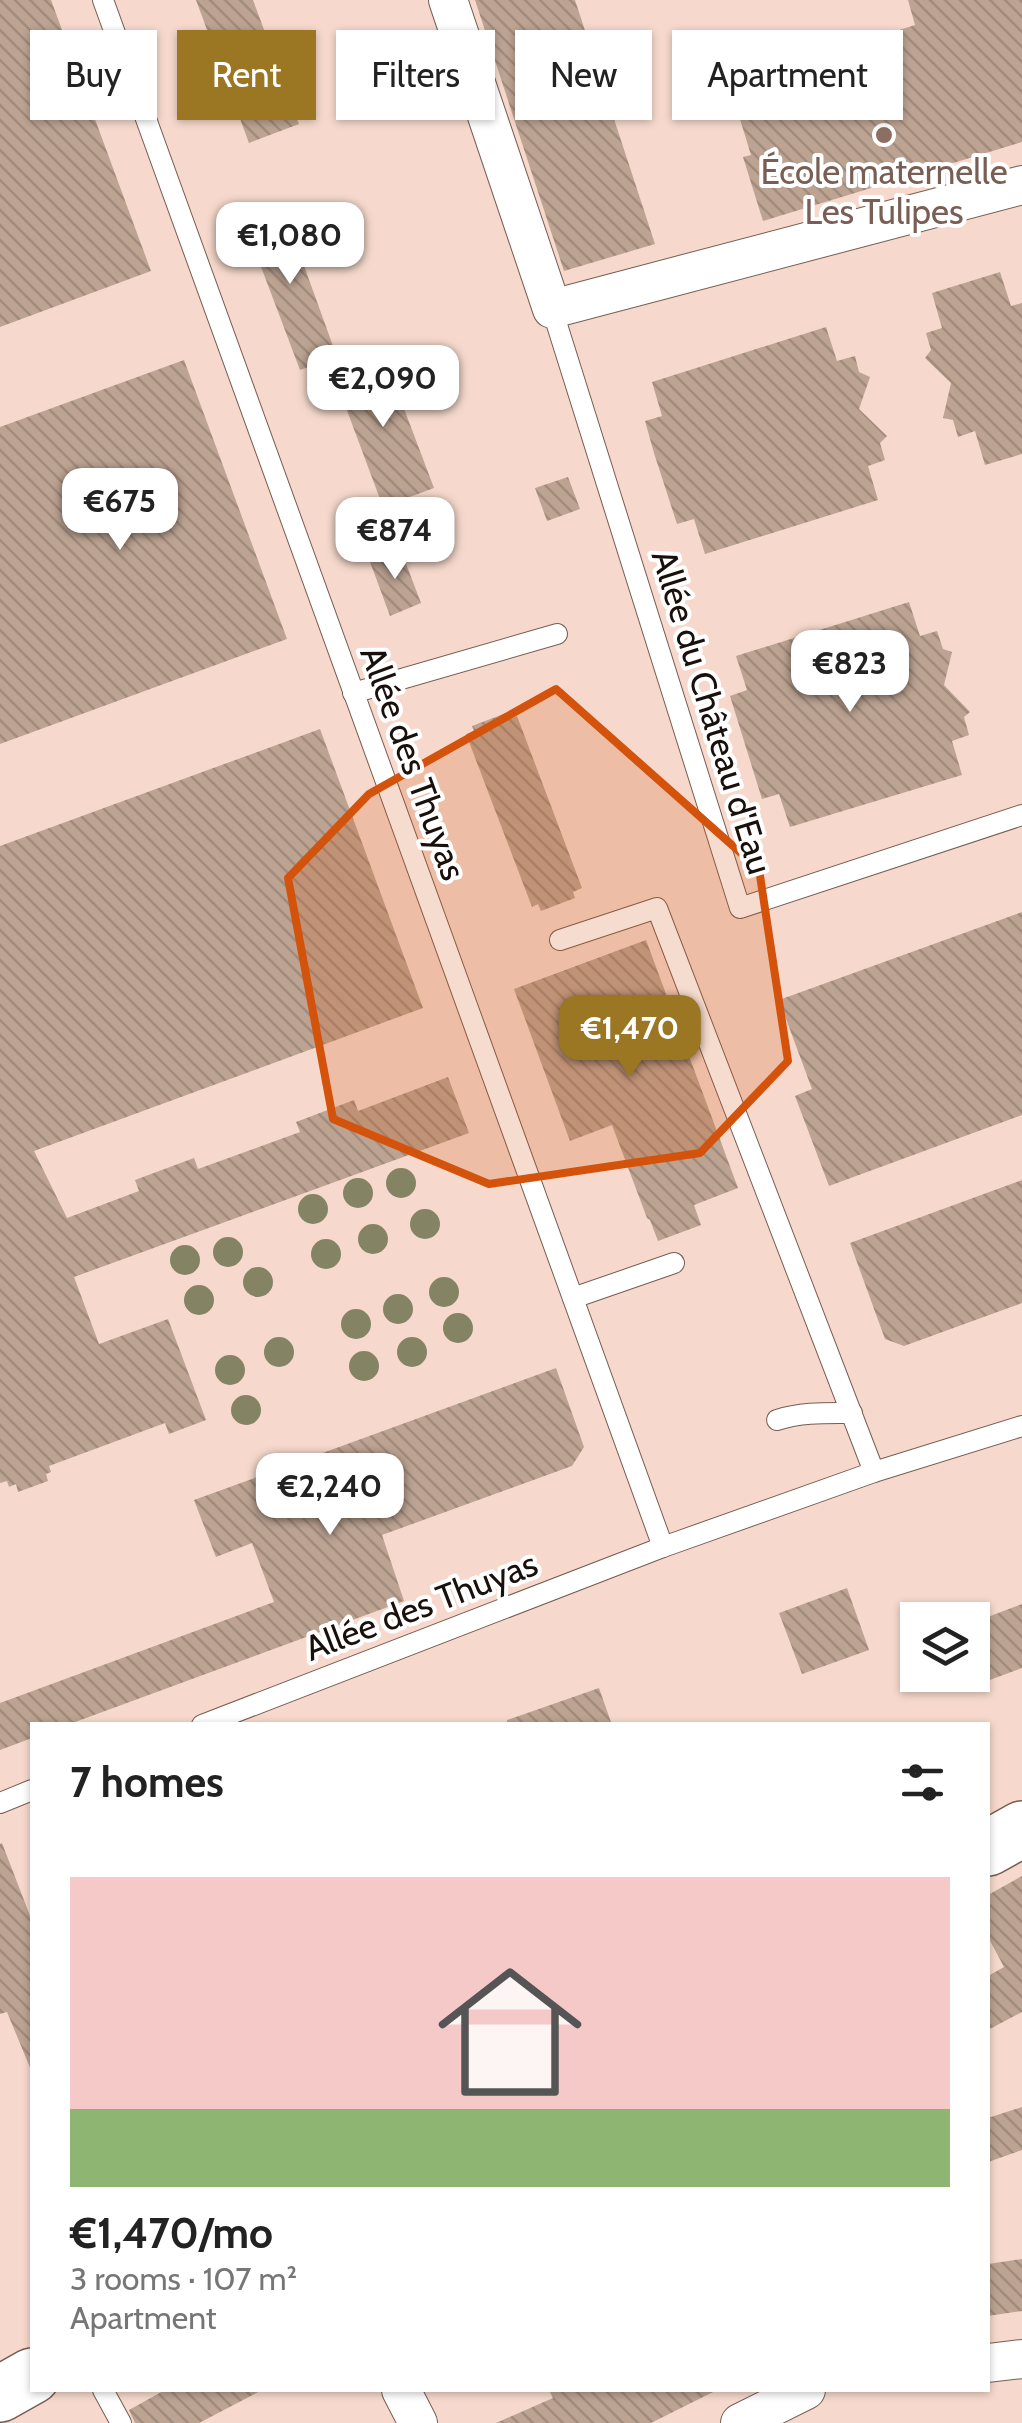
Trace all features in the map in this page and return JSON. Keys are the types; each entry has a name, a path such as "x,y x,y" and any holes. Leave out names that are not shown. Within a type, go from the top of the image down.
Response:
{"main road":[{"path":"990,1847 1022,1830"},
{"path":"0,2394 30,2377"}],"street":[{"path":"448,0 552,309 1022,184"},
{"path":"990,2364 1022,2359"},
{"path":"402,2392 418,2423"},
{"path":"740,2423 802,2392"}],"lane":[{"name":"Allée des Thuyas","path":"103,0 663,1547"},
{"name":"Allée du Château d'Eau","path":"552,309 740,908 1022,815"},
{"path":"354,693 557,634"},
{"path":"560,940 657,908 874,1472"},
{"path":"572,1298 674,1263"},
{"path":"777,1420 814,1412 852,1413"},
{"name":"Allée des Thuyas","path":"210,1722 663,1547 874,1472 1022,1426"},
{"path":"0,1802 30,1791"},
{"path":"105,2392 121,2423"}],"highlighted area":[{"path":"556,689 759,869 788,1061 700,1153 489,1184 333,1119 288,878 369,794"}],"building":[{"path":"0,0 51,0 62,30 30,30 30,120 95,120 151,271 0,327"},
{"path":"196,0 253,0 264,30 207,30"},
{"path":"475,0 575,0 585,30 515,30 515,120 614,120 655,244 564,271 495,61 495,30 485,30"},
{"path":"908,0 1022,0 1022,142 763,221 743,157 751,155 740,120 903,120 903,30 899,30 915,25"},
{"path":"240,120 298,120 299,124 249,143"},
{"path":"282,205 337,357 300,370 243,219"},
{"path":"1000,272 1011,306 1022,303 1022,454 985,465 975,431 958,437 953,420 943,418 951,383 925,358 931,350 926,333 942,328 932,293"},
{"path":"826,327 837,361 855,356 859,372 870,377 859,409 887,436 880,443 885,460 868,466 878,500 705,554 694,519 677,524 654,453 645,421 662,416 652,382"},
{"path":"383,353 434,488 383,507 333,373"},
{"path":"184,360 287,639 0,744 0,427"},
{"path":"568,477 580,509 547,521 535,488"},
{"path":"400,548 421,603 390,616 369,559"},
{"path":"909,602 920,636 937,631 943,649 952,652 944,685 970,712 964,717 969,735 952,741 962,775 790,827 779,794 762,799 730,696 747,690 736,656"},
{"path":"506,713 509,719 517,716 582,888 573,892 575,898 541,911 538,904 532,907 466,734 474,731 472,726"},
{"path":"320,729 423,1008 34,1151 67,1218 139,1191 135,1180 194,1158 198,1169 300,1132 296,1122 354,1100 358,1111 448,1077 469,1133 74,1277 99,1344 168,1319 206,1420 169,1434 165,1423 49,1466 48,1481 18,1492 16,1484 9,1487 7,1481 0,1483 0,846"},
{"path":"1022,912 1022,1115 829,1186 795,1096 812,1089 779,1000"},
{"path":"646,940 738,1188 694,1205 701,1225 658,1241 612,1125 570,1141 514,989"},
{"path":"1022,1180 1022,1303 904,1346 885,1339 850,1243"},
{"path":"556,1368 584,1447 572,1466 382,1535 404,1601 75,1722 30,1722 30,1739 0,1750 0,1703 274,1602 252,1543 216,1557 194,1500"},
{"path":"847,1588 869,1650 802,1674 779,1613"},
{"path":"1022,1604 1022,1668 990,1680 990,1616"},
{"path":"599,1688 611,1722 507,1722"},
{"path":"0,1844 30,1916 30,2068 7,2012 0,2014"},
{"path":"1022,1876 1022,2012 990,2029 990,1975 1004,1967 990,1941 990,1894"},
{"path":"1022,2107 1022,2150 990,2161 990,2117"},
{"path":"1022,2259 1022,2311 990,2316 990,2264"},
{"path":"161,2392 258,2392 199,2423 135,2423 129,2410"},
{"path":"550,2392 713,2392 651,2423 496,2423 553,2398"}],"place":[{"name":"École maternelle Les Tulipes","path":"884,135"}]}
